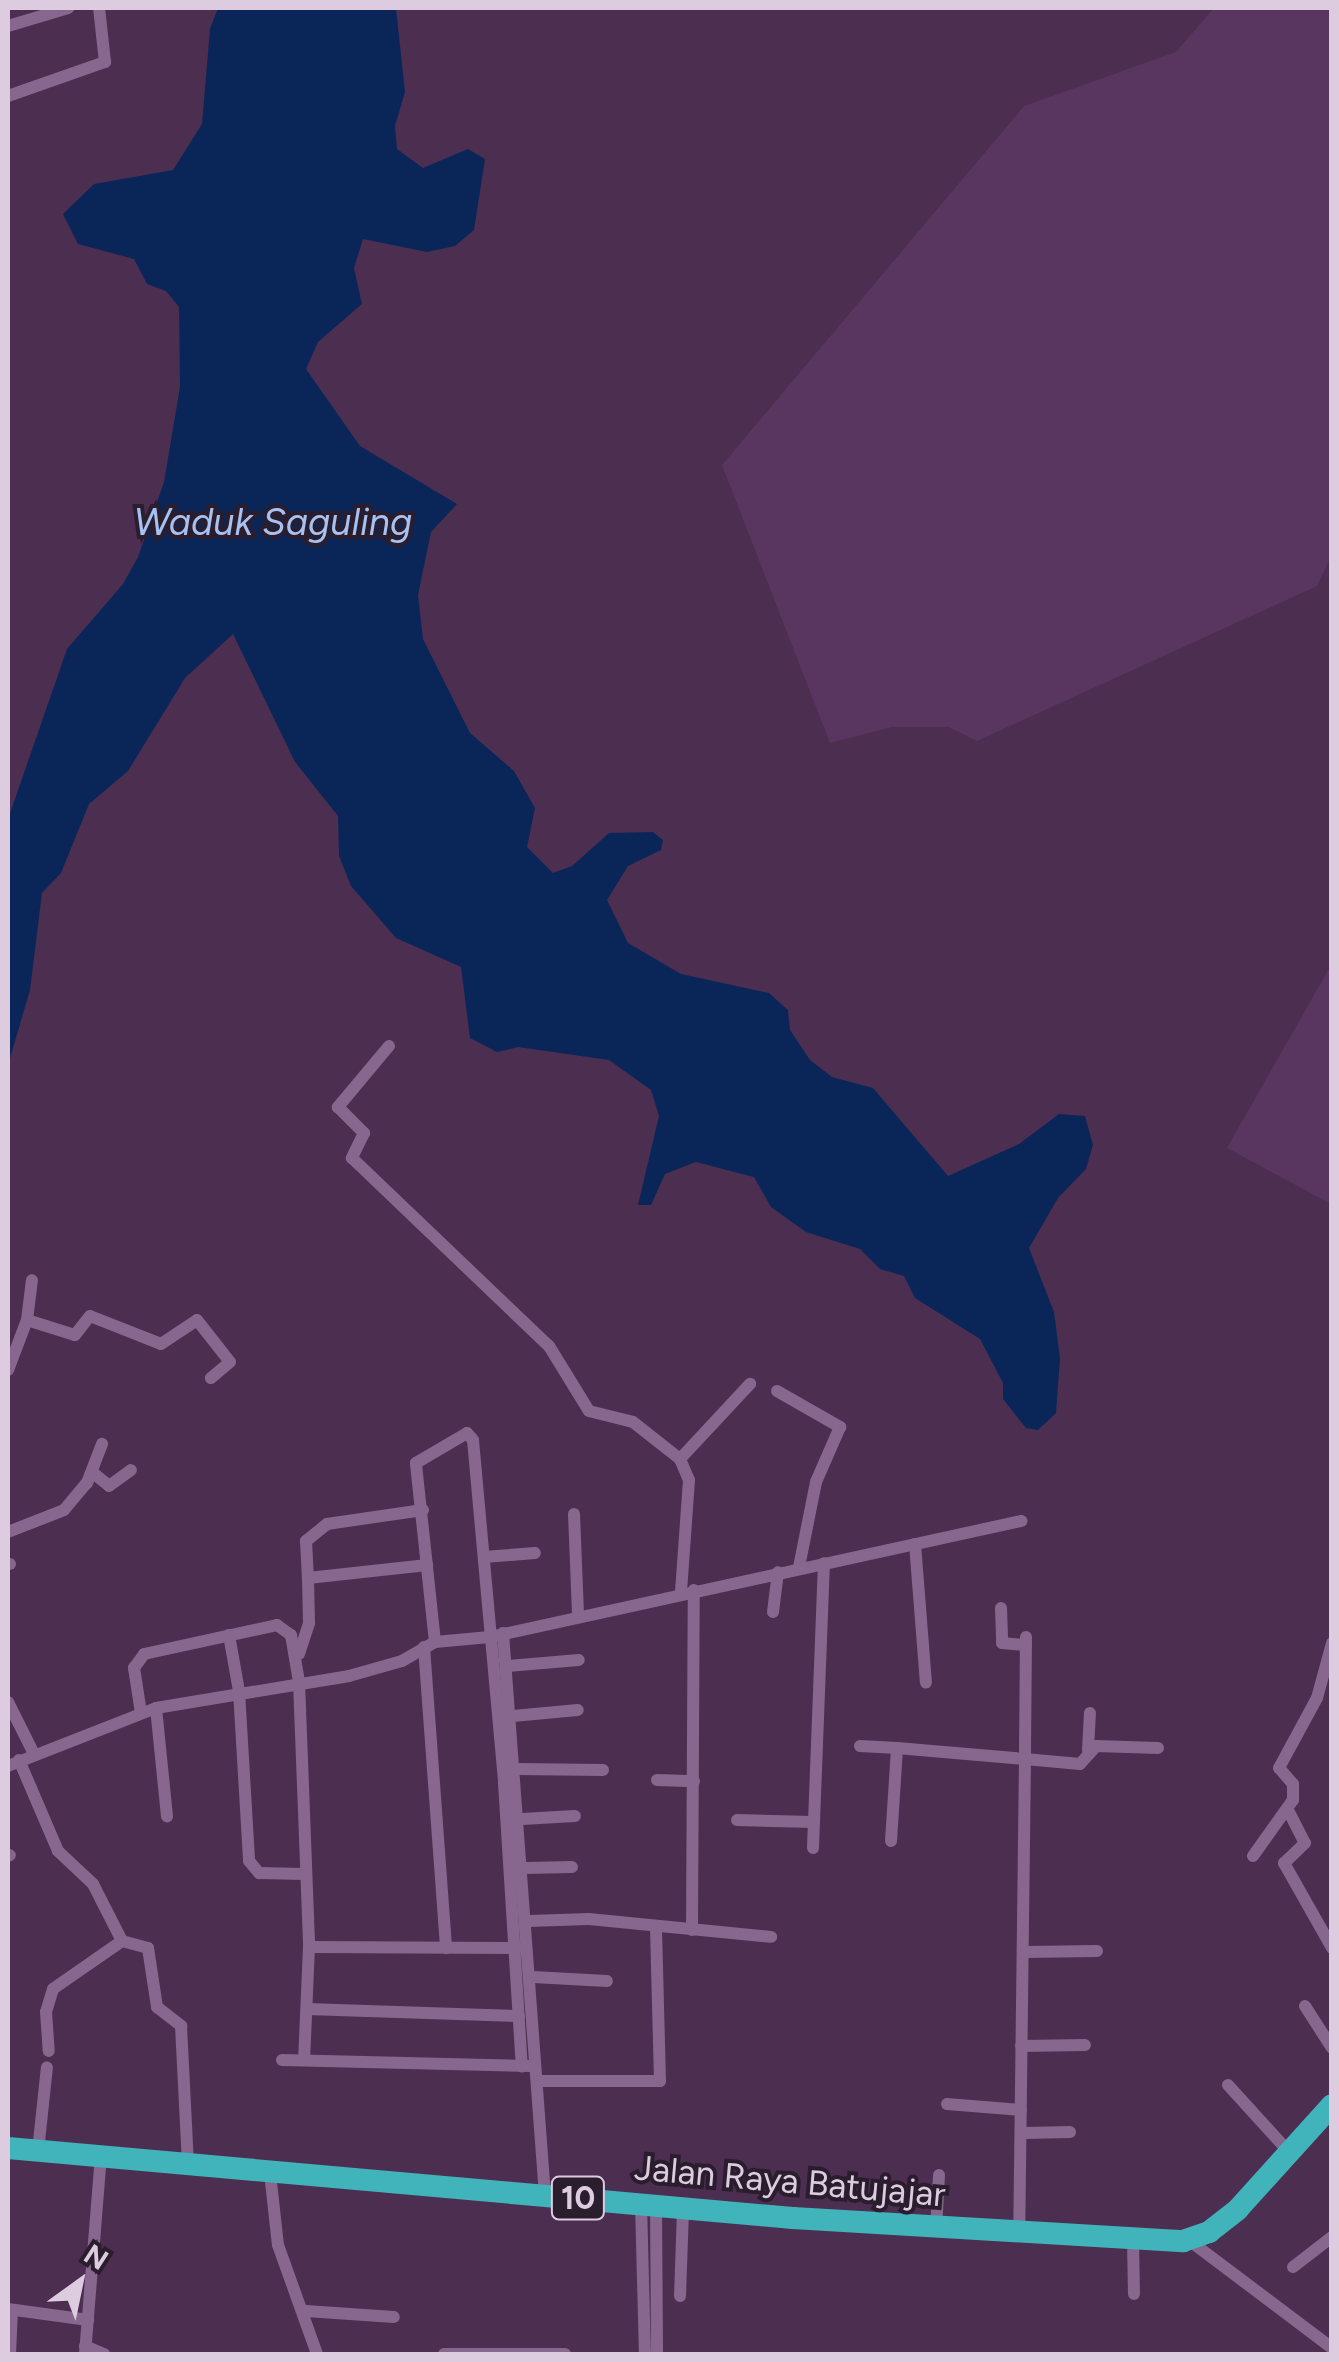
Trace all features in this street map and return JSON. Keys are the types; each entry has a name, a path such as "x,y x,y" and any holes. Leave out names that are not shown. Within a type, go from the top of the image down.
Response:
{"highway":[{"path":"1187,2241 1238,2209 1330,2111"},
{"name":"Jalan Raya Batujajar","path":"8,2148 936,2229 1187,2241"}],"street":[{"path":"8,26 68,8"},
{"path":"8,96 102,64 108,54 99,8"},
{"path":"389,1046 337,1108 364,1133 352,1158 549,1346 588,1411 632,1422 680,1459 690,1480 688,1591 696,1754 692,1930"},
{"path":"8,1370 26,1320 32,1280"},
{"path":"26,1320 76,1335 90,1316 161,1344 197,1320 230,1362 211,1378"},
{"path":"680,1459 750,1384"},
{"path":"777,1390 840,1427 816,1482 799,1567"},
{"path":"446,1948 427,1565 416,1462 470,1434 497,1635 522,2066"},
{"path":"8,1532 64,1510 92,1472 102,1444"},
{"path":"92,1472 110,1486 131,1470"},
{"path":"297,1659 309,1623 306,1541 321,1527 423,1510"},
{"path":"574,1514 578,1616"},
{"path":"188,2166 181,2026 157,2007 148,1948 122,1941 93,1884 49,1835 14,1763 156,1708 377,1669 430,1645 497,1635 1021,1520"},
{"path":"915,1544 926,1683"},
{"path":"484,1557 535,1553"},
{"path":"814,1848 824,1563"},
{"path":"308,1578 427,1565"},
{"path":"773,1612 778,1572"},
{"path":"1001,1608 1002,1643 1026,1641 1020,2110 1024,2133 1019,2234"},
{"path":"141,1714 134,1668 140,1656 283,1626 297,1659 299,1682 308,1947 304,2060"},
{"path":"229,1635 239,1691 249,1861 259,1872 303,1874"},
{"path":"497,1635 507,1666 522,1819 545,2196"},
{"path":"1253,1856 1288,1810 1293,1784 1279,1768 1316,1698 1332,1643"},
{"path":"507,1666 578,1660"},
{"path":"8,1702 34,1754"},
{"path":"156,1708 167,1816"},
{"path":"513,1716 578,1710"},
{"path":"860,1746 1080,1764 1088,1750 1090,1713"},
{"path":"891,1842 897,1748"},
{"path":"1088,1750 1158,1748"},
{"path":"517,1769 602,1770"},
{"path":"657,1780 694,1781"},
{"path":"1288,1810 1305,1843 1284,1863 1332,1948"},
{"path":"522,1819 575,1816"},
{"path":"738,1820 814,1822"},
{"path":"525,1868 572,1867"},
{"path":"529,1921 771,1937"},
{"path":"540,2081 658,2082 661,2060 656,1928"},
{"path":"49,2051 46,2012 53,1989 122,1941"},
{"path":"308,1947 517,1948"},
{"path":"1024,1952 1097,1951"},
{"path":"532,1977 607,1981"},
{"path":"1305,2006 1332,2048"},
{"path":"307,2009 519,2016"},
{"path":"1021,2046 1085,2045"},
{"path":"282,2060 538,2065"},
{"path":"38,2150 46,2067"},
{"path":"1228,2085 1288,2152"},
{"path":"947,2104 1020,2110"},
{"path":"1024,2133 1070,2132"},
{"path":"101,2156 85,2350 104,2354"},
{"path":"270,2173 278,2245 306,2311 316,2354"},
{"path":"936,2229 939,2175"},
{"path":"645,2354 648,2205"},
{"path":"648,2205 658,2354"},
{"path":"680,2296 684,2208"},
{"path":"1293,2268 1332,2237"},
{"path":"1134,2294 1141,2239"},
{"path":"1187,2241 1332,2348"},
{"path":"10,2354 10,2310 88,2320"},
{"path":"306,2311 394,2317"},
{"path":"444,2354 564,2354"}],"shaded area":[{"path":"1214,8 1331,8 1332,554 1317,586 977,741 949,727 892,727 830,743 722,465 1024,106 1176,52"},
{"path":"1331,965 1331,1204 1227,1148"}],"water":[{"name":"Waduk Saguling","path":"218,8 396,8 405,92 395,126 397,149 423,168 468,149 485,159 474,230 455,246 427,252 363,239 354,268 362,304 318,342 306,369 360,446 457,504 431,532 418,595 423,639 470,733 514,771 535,808 527,847 553,873 572,866 609,833 653,832 663,840 661,850 628,866 607,900 628,943 681,974 769,993 788,1010 790,1030 810,1060 832,1077 873,1088 948,1176 1019,1144 1059,1114 1085,1116 1093,1145 1086,1169 1058,1198 1029,1248 1054,1312 1060,1358 1056,1413 1038,1430 1026,1428 1003,1399 1003,1383 980,1339 915,1298 904,1276 880,1269 860,1249 806,1232 771,1207 754,1177 696,1162 665,1174 651,1205 638,1205 659,1116 651,1090 609,1060 518,1047 497,1052 470,1038 461,967 396,938 351,886 339,856 338,816 295,762 233,634 185,678 128,771 89,804 61,873 42,893 30,990 8,1065 8,819 67,649 123,584 138,557 164,482 180,387 179,307 166,291 147,284 134,259 78,244 63,214 94,184 173,170 202,124 210,29"}]}
